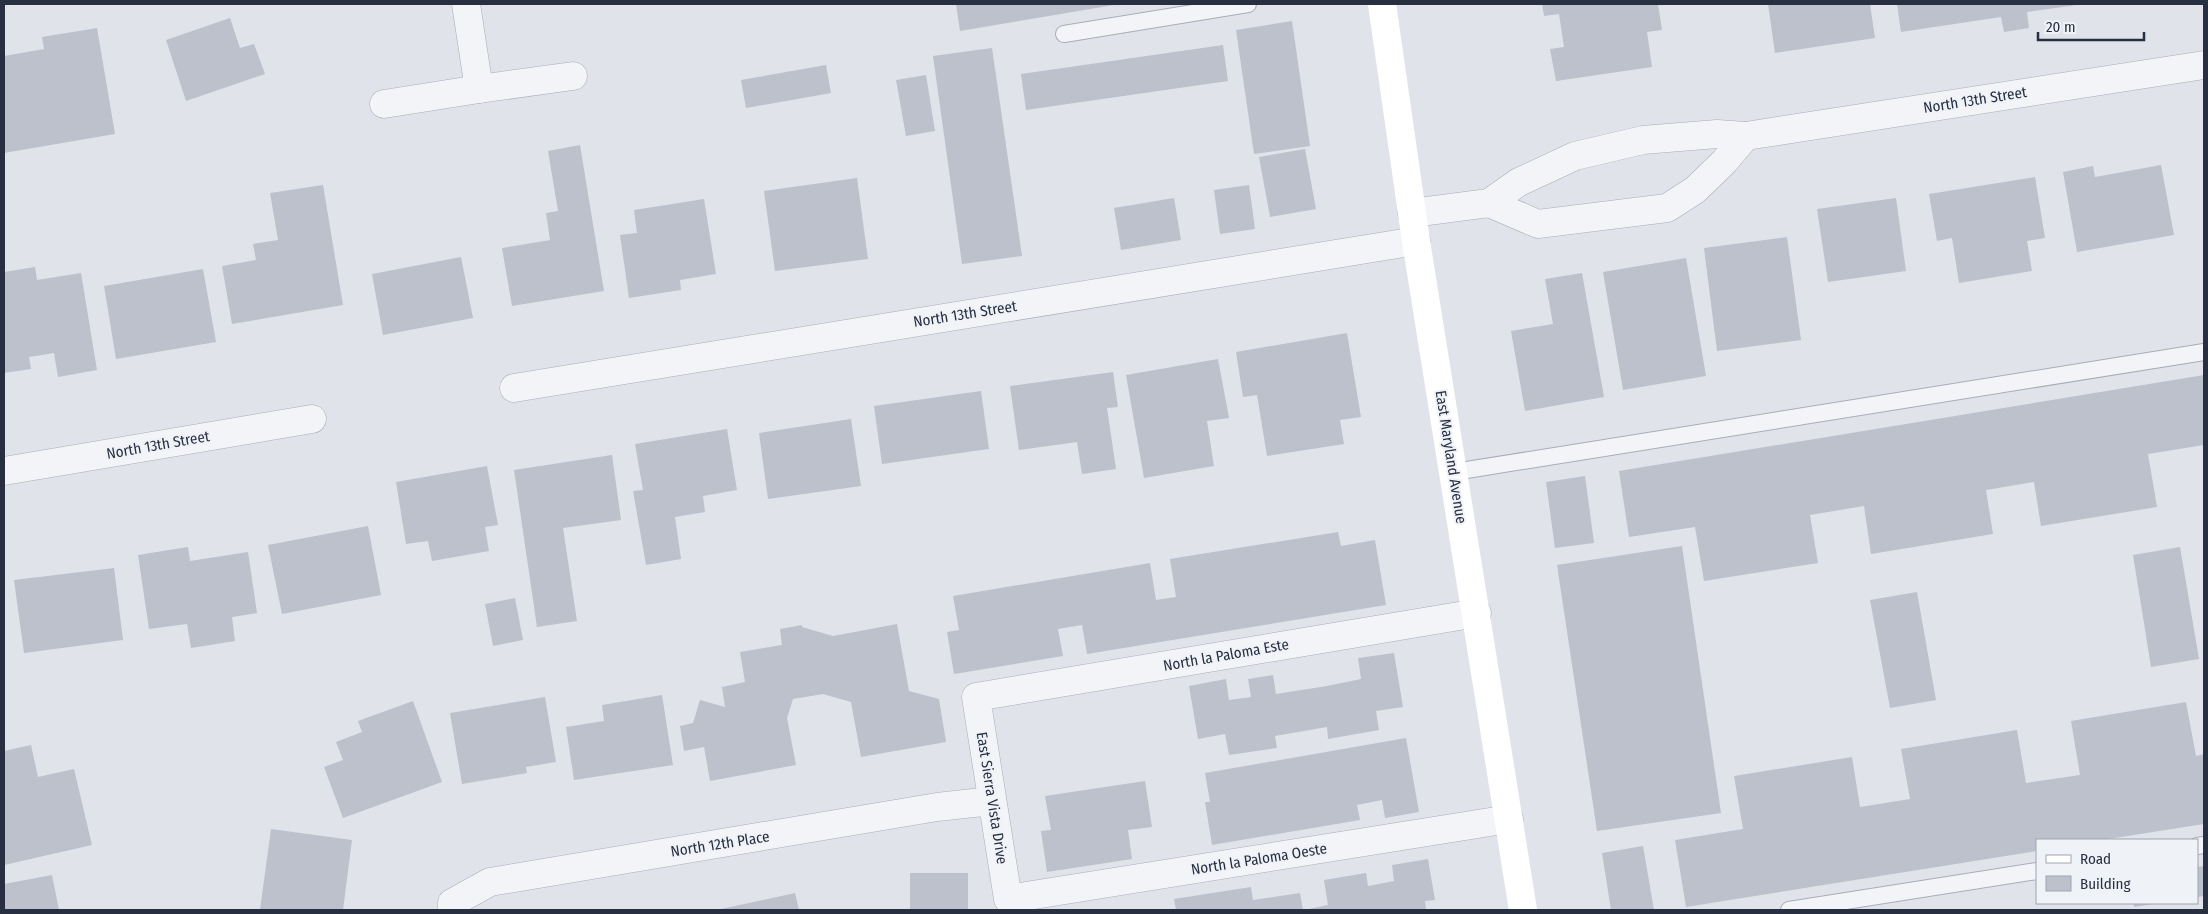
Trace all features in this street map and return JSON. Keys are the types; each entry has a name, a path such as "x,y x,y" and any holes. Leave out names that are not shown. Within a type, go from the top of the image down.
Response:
{"street":[{"path":"466,4 480,89"},
{"name":"East Maryland Avenue","path":"1382,4 1416,241 1523,910"},
{"name":"North 13th Street","path":"1412,213 1489,203 1519,182 1575,156 1644,140 1717,134 1746,136 2204,64"},
{"path":"384,104 573,76"},
{"path":"1489,203 1538,224 1667,208 1695,190 1724,162 1746,136"},
{"name":"North 13th Street","path":"514,388 1416,241"},
{"name":"North 13th Street","path":"4,471 312,419"},
{"name":"North la Paloma Este","path":"976,697 1477,613"},
{"name":"East Sierra Vista Drive","path":"976,697 1008,899"},
{"name":"North 12th Place","path":"452,907 490,882 937,807 992,801"},
{"name":"North la Paloma Oeste","path":"1008,899 1509,819"}],"lane":[{"path":"1064,34 1248,4"},
{"path":"1454,472 2204,352"},
{"path":"1789,910 2036,871"}],"building":[{"path":"956,4 1114,4 1114,5 960,31"},
{"path":"1542,4 1658,4 1662,30 1647,32 1652,67 1556,81 1550,49 1564,47 1559,14 1544,16"},
{"path":"1768,4 1870,4 1875,38 1775,53"},
{"path":"1897,4 2077,5 2027,12 2029,28 2004,32 2001,17 1901,32"},
{"path":"230,18 240,48 254,44 265,74 186,101 166,40"},
{"path":"1292,21 1310,146 1254,154 1236,30"},
{"path":"97,28 115,134 4,153 4,56 44,49 42,37"},
{"path":"1223,45 1228,81 1026,110 1021,74"},
{"path":"992,48 1022,256 962,264 933,56"},
{"path":"826,65 831,93 746,108 741,80"},
{"path":"926,75 935,131 906,136 896,80"},
{"path":"580,145 604,291 512,306 502,248 550,240 546,213 558,211 548,151"},
{"path":"1305,149 1316,209 1270,217 1259,157"},
{"path":"2161,165 2174,235 2077,252 2063,172 2093,166 2095,177"},
{"path":"2035,177 2045,238 2027,241 2032,271 1959,283 1952,238 1937,241 1929,194"},
{"path":"857,178 868,259 775,271 764,191"},
{"path":"323,185 343,305 232,324 222,266 256,260 253,244 278,240 270,193"},
{"path":"1249,185 1255,229 1220,234 1214,190"},
{"path":"1174,198 1181,240 1121,250 1114,208"},
{"path":"1896,198 1906,271 1828,282 1817,209"},
{"path":"704,199 716,274 680,280 681,290 629,298 620,235 637,233 634,210"},
{"path":"1787,237 1801,340 1717,351 1704,248"},
{"path":"461,257 473,318 383,335 372,274"},
{"path":"1686,258 1706,376 1623,390 1603,272"},
{"path":"35,267 37,280 81,273 97,370 58,377 54,353 29,357 31,369 4,373 4,272"},
{"path":"203,269 216,342 116,359 104,286"},
{"path":"1582,273 1604,397 1525,411 1511,331 1553,324 1545,279"},
{"path":"1347,333 1361,417 1340,420 1344,444 1267,456 1257,395 1243,397 1236,352"},
{"path":"1218,359 1229,418 1207,421 1214,466 1144,478 1126,375"},
{"path":"1113,372 1118,407 1107,408 1116,469 1082,474 1077,442 1019,450 1010,386"},
{"path":"2204,375 2204,445 2148,454 2157,507 2041,526 2034,482 1986,490 1993,534 1871,554 1864,506 1810,515 1818,563 1704,581 1695,527 1629,537 1619,471"},
{"path":"981,391 989,449 882,464 874,406"},
{"path":"851,419 861,486 768,499 759,433"},
{"path":"727,429 737,490 703,496 705,512 675,517 681,559 646,565 633,491 643,490 635,444"},
{"path":"612,455 621,520 563,528 577,621 537,627 514,470"},
{"path":"487,466 498,525 485,527 489,551 432,561 428,541 406,544 396,482"},
{"path":"1585,476 1594,543 1555,548 1546,482"},
{"path":"368,526 381,595 282,614 268,545"},
{"path":"1338,532 1341,546 1375,540 1386,605 1087,654 1082,625 1058,629 1063,656 954,674 947,632 959,630 953,596 1150,563 1156,600 1176,597 1170,559"},
{"path":"1682,546 1721,813 1597,831 1557,565"},
{"path":"188,547 190,561 248,552 257,613 232,617 235,641 191,648 187,624 149,629 138,555"},
{"path":"2180,547 2199,659 2151,667 2133,555"},
{"path":"114,568 123,640 24,653 14,580"},
{"path":"1917,592 1936,700 1890,708 1870,600"},
{"path":"515,598 523,640 493,646 485,604"},
{"path":"897,624 909,691 939,699 946,742 861,757 851,702 823,694 793,699 787,718 796,765 710,781 704,747 684,751 680,726 693,723 700,700 725,707 722,687 745,682 740,652 782,645 780,629 802,625 802,627 833,636"},
{"path":"1394,653 1403,707 1376,711 1379,730 1328,739 1327,727 1275,736 1277,748 1229,755 1225,734 1198,739 1189,686 1226,679 1229,700 1251,697 1248,679 1273,675 1276,694 1327,686 1361,679 1358,658"},
{"path":"662,695 673,765 574,780 566,727 604,721 602,705"},
{"path":"545,697 556,762 526,767 527,773 462,784 450,713"},
{"path":"413,701 442,782 343,818 324,767 343,760 336,742 362,732 358,721"},
{"path":"2186,702 2196,756 2204,754 2204,824 2108,839 2036,839 2036,851 1686,907 1675,840 1743,829 1734,776 1852,757 1860,807 1910,799 1901,749 2017,730 2026,783 2080,775 2071,721"},
{"path":"1406,738 1419,812 1385,818 1382,800 1357,805 1360,820 1212,845 1205,802 1210,802 1205,773"},
{"path":"31,745 38,777 74,769 92,845 4,865 4,751"},
{"path":"1145,781 1152,827 1128,830 1132,859 1047,872 1041,831 1051,830 1045,796"},
{"path":"271,829 352,840 343,910 260,910"},
{"path":"1643,846 1654,910 1611,910 1602,853"},
{"path":"1428,859 1435,900 1425,901 1426,910 1304,910 1328,905 1324,880 1366,873 1368,886 1394,881 1392,865"},
{"path":"2204,866 2204,896 2198,897 2198,867"},
{"path":"910,873 968,873 968,910 910,910"},
{"path":"52,875 59,910 4,910 4,884"},
{"path":"1251,887 1253,900 1300,893 1303,910 1176,910 1174,899"},
{"path":"795,893 799,910 721,910 721,909"},
{"path":"2134,904 2153,904 2134,907"}]}
